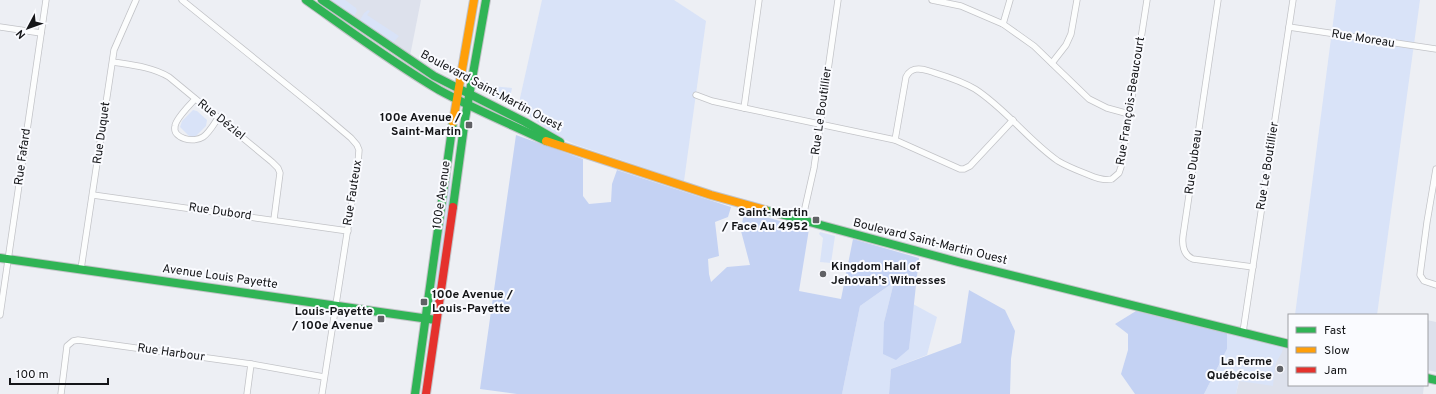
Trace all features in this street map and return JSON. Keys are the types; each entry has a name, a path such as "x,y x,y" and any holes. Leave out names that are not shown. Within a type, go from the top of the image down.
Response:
{"main road":[{"name":"Boulevard Saint-Martin Ouest","path":"306,0 403,68 468,105 542,139 705,193 802,221 958,262 1288,344"},
{"name":"Boulevard Saint-Martin Ouest","path":"322,0 413,63 459,90 525,122 570,148"},
{"name":"100e Avenue","path":"414,394 457,99 474,0"},
{"name":"100e Avenue","path":"426,394 468,105 486,0"},
{"name":"Avenue Louis Payette","path":"4,259 436,320"}],"street":[{"name":"Rue Fafard","path":"0,315 4,259 46,0"},
{"name":"Rue Duquet","path":"81,269 114,50 136,0"},
{"name":"Rue Fauteux","path":"182,0 318,110 357,145 359,155 322,394"},
{"path":"744,108 759,0"},
{"name":"Rue Le Boutillier","path":"802,221 811,183 838,0"},
{"path":"932,0 971,10 1003,24 1034,46 1089,99 1107,108 1129,114"},
{"path":"1003,24 1010,0"},
{"path":"1052,63 1066,46 1071,34 1077,0"},
{"name":"Rue François-Beaucourt","path":"896,140 906,77 910,71 916,69 948,76 963,82 988,99 1059,161 1093,177 1110,180 1117,175 1121,167 1147,0"},
{"name":"Rue Dubeau","path":"1218,0 1184,228 1183,247 1186,254 1193,259 1253,267"},
{"name":"Rue Le Boutillier","path":"1243,332 1293,0"},
{"path":"0,27 41,33"},
{"name":"Rue Moreau","path":"1289,27 1436,49"},
{"name":"Rue Déziel","path":"113,62 149,68 161,72 169,77 272,162 278,168 280,178 274,220"},
{"path":"696,95 712,101 896,140 958,169 970,166 1013,120"},
{"path":"195,99 175,124 175,130 178,135 187,139 198,140 204,137 218,118"},
{"path":"1436,169 1434,192 1427,222 1420,275 1424,281 1436,285"},
{"name":"Rue Dubord","path":"93,195 348,230"},
{"name":"Rue Harbour","path":"61,394 68,346 73,341 78,340 251,364 324,377"},
{"path":"247,394 251,364"}],"shaded area":[{"path":"331,0 421,0 410,56 393,43"},
{"path":"331,0 345,0 356,8 357,11 354,16"},
{"path":"542,0 674,0 706,21 684,181 574,144 559,137 520,110 520,98"},
{"path":"1336,0 1420,0 1377,314 1295,314"},
{"path":"368,10 370,11 367,15 399,36 393,43 360,20 364,13"},
{"path":"483,80 491,86 512,88 509,103 483,91"},
{"path":"193,110 197,111 207,120 206,126 195,137 190,137 180,127 182,121"},
{"path":"516,135 583,159 583,196 589,204 611,202 612,184 617,170 731,207 728,217 715,222 719,256 708,259 711,282 727,267 750,265 741,231 744,211 809,229 799,291 841,299 853,239 919,258 909,349 896,360 883,354 884,322 894,282 860,306 842,394 517,394 480,389"},
{"path":"450,174 450,203 435,305 431,304"},
{"path":"820,232 835,236 831,263 820,262 823,238 819,234"},
{"path":"894,282 884,322 909,349 913,304 937,317 927,355 891,369 889,394 842,394 860,306"},
{"path":"969,290 1005,310 1015,331 1011,359 1010,394 889,394 891,369 961,343"},
{"path":"1136,311 1227,333 1227,349 1204,394 1135,394 1121,374 1128,350 1128,334 1115,324"},
{"path":"1428,320 1436,322 1436,372 1428,370"},
{"path":"1227,333 1283,346 1282,352 1275,366 1273,386 1239,381 1236,394 1204,394 1227,349"},
{"path":"1249,339 1288,348 1288,386 1424,386 1423,394 1236,394"}],"traffic: fast":[{"path":"306,0 388,58 439,90 546,141"},
{"path":"322,0 434,76 525,122 560,142"},
{"path":"453,207 465,119 486,0"},
{"path":"415,394 453,122"},
{"path":"765,210 958,262 1288,344"},
{"path":"0,258 436,320"},
{"path":"1428,378 1436,380"}],"traffic: slow":[{"path":"453,122 474,0"},
{"path":"546,141 711,195 765,210"}],"traffic: jam":[{"path":"426,394 453,207"}],"place":[{"name":"100e Avenue / Saint-Martin","path":"469,125"},
{"name":"Saint-Martin / Face Au 4952","path":"816,220"},
{"name":"Kingdom Hall of Jehovah's Witnesses","path":"823,274"},
{"name":"100e Avenue / Louis-Payette","path":"424,302"},
{"name":"Louis-Payette / 100e Avenue","path":"381,319"},
{"name":"La Ferme Québécoise","path":"1280,369"}]}
